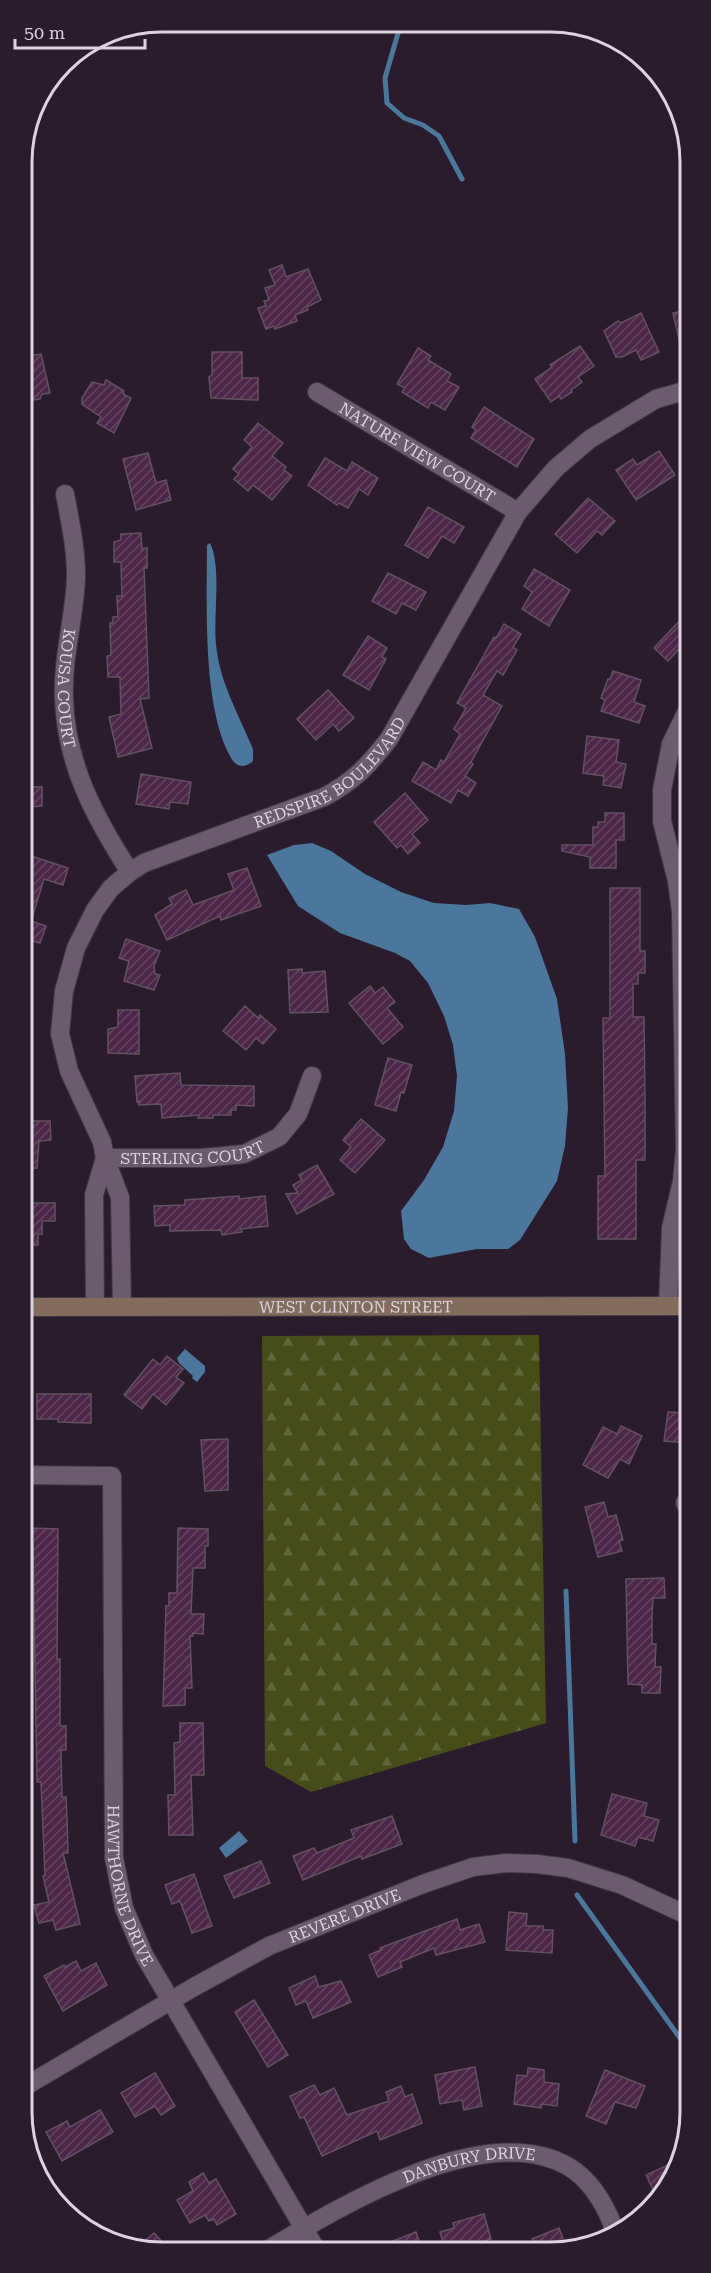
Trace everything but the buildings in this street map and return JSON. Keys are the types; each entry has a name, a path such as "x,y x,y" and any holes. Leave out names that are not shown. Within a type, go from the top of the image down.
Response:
{"street":[{"name":"NATURE VIEW COURT","path":"317,392 518,512"},
{"name":"REDSPIRE BOULEVARD","path":"122,1306 120,1197 105,1158 102,1142 69,1071 60,1034 64,992 76,948 95,910 111,888 144,863 324,796 348,784 367,768 389,740 518,512 556,468 590,439 656,399 680,392"},
{"name":"KOUSA COURT","path":"65,494 74,543 76,577 65,657 65,721 74,760 88,800 105,834 130,872"},
{"path":"680,726 671,744 662,790 662,821 680,901"},
{"name":"STERLING COURT","path":"105,1158 202,1158 244,1154 279,1137 298,1114 312,1076"},
{"path":"95,1306 94,1195 105,1158"},
{"path":"668,1306 671,1228 679,1192"},
{"name":"WEST CLINTON STREET","path":"32,1306 679,1306"},
{"name":"HAWTHORNE DRIVE","path":"32,1475 112,1476 114,1858 124,1908 144,1955 312,2242"},
{"name":"REVERE DRIVE","path":"32,2082 269,1946 423,1884 473,1867 506,1863 568,1868 622,1885 679,1911"},
{"name":"DANBURY DRIVE","path":"281,2242 372,2190 414,2173 455,2161 493,2154 522,2152 546,2157 570,2167 586,2180 600,2198 613,2225"}],"green space":[{"path":"539,1335 546,1723 311,1792 265,1766 262,1336"}],"water":[{"path":"210,543 216,565 215,632 218,658 230,698 253,749 253,761 244,766 238,765 231,758 215,712 208,655 207,545"},
{"path":"312,843 331,851 365,874 401,892 434,903 466,905 490,903 519,909 535,937 557,999 565,1054 568,1108 565,1146 557,1181 520,1240 508,1249 477,1249 429,1258 411,1249 404,1239 401,1211 424,1180 443,1147 454,1111 457,1076 453,1045 444,1016 428,983 410,961 395,953 340,933 298,906 267,855 294,845"},
{"path":"185,1349 205,1366 205,1372 197,1382 177,1358"},
{"path":"239,1831 248,1841 226,1858 219,1848"}],"waterway":[{"path":"398,32 385,78 387,103 404,118 423,125 439,136 462,179"},
{"path":"566,1591 575,1841"},
{"path":"577,1895 679,2037"}]}
